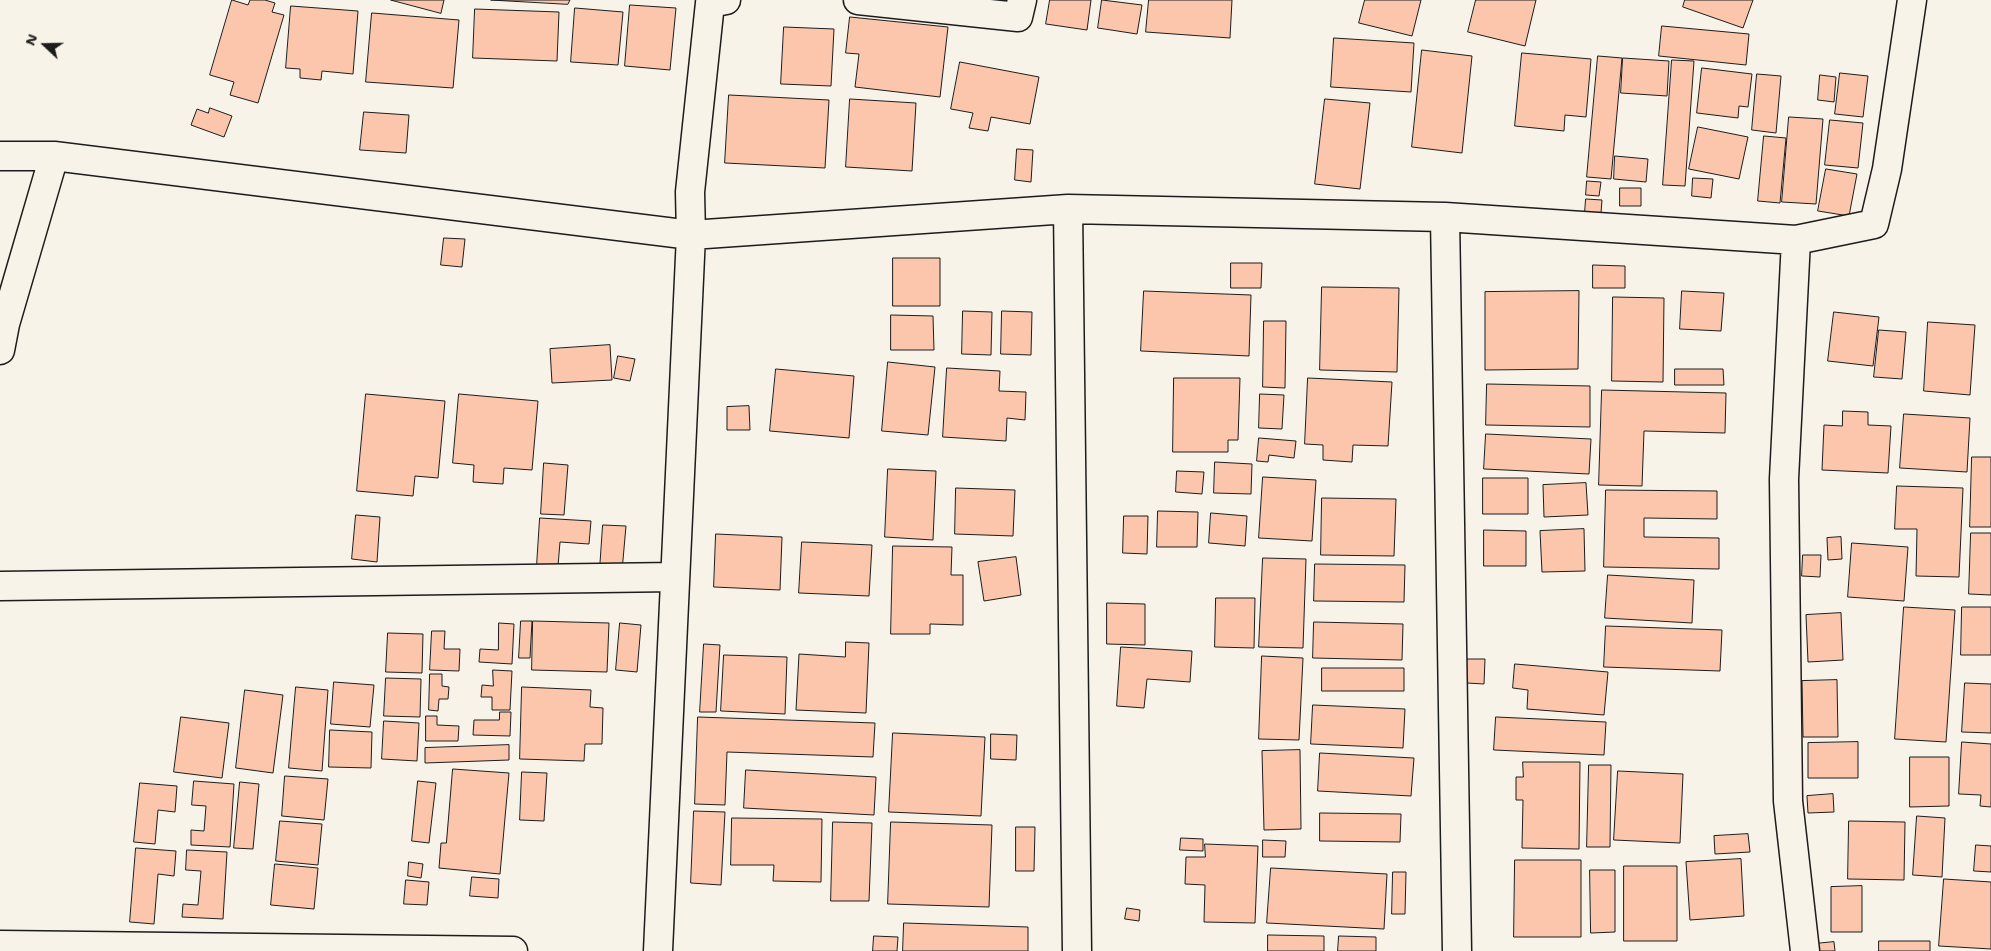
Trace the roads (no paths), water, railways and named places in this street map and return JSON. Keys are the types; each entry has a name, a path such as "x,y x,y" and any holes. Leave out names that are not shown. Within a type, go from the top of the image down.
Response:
{"street":[{"path":"858,0 1018,17 1022,0"},
{"path":"0,156 54,156 691,235 1068,209 1445,217 1796,240 1874,224 1886,169 1912,0"},
{"path":"658,951 691,235 690,192 712,1"},
{"path":"0,350 5,324 54,156"},
{"path":"1068,209 1077,951"},
{"path":"1445,217 1457,951"},
{"path":"1796,240 1784,479 1786,645 1788,801 1805,951"},
{"path":"0,586 675,577"},
{"path":"0,945 513,951"}]}
